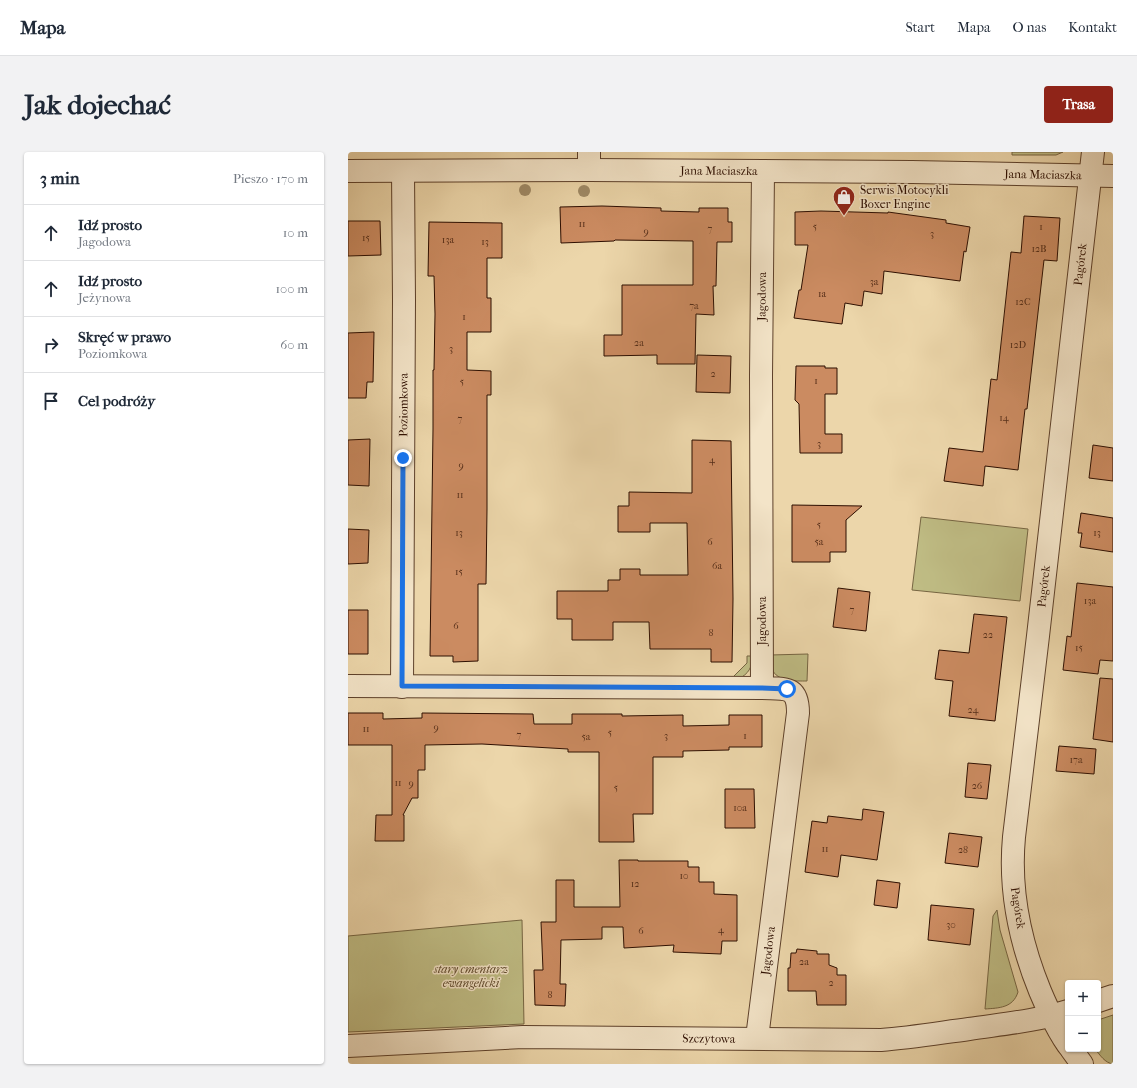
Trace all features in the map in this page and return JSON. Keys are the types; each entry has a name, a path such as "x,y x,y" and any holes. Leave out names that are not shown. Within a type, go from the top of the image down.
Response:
{"street":[{"name":"Pagórek","path":"1065,1034 1059,1013 1033,974 1018,921 1013,872 1013,848 1092,152"},
{"name":"Jana Maciaszka","path":"348,171 403,171 589,161 763,172 904,172 1113,176"},
{"name":"Poziomkowa","path":"402,686 404,315 403,171"},
{"name":"Jagodowa","path":"757,1038 798,708 796,696 792,692 782,688 762,688 761,376 763,172"},
{"path":"348,686 762,688"},
{"path":"1101,1000 1113,996"},
{"name":"Szczytowa","path":"348,1046 523,1037 881,1040 907,1038 1059,1013"},
{"path":"1073,1052 1082,1064"}],"green space":[{"path":"1012,152 1063,152 1056,155 1012,155"},
{"path":"921,517 1028,529 1020,601 912,590"},
{"path":"808,654 807,681 782,679 774,673 771,667 770,655"},
{"path":"747,656 753,656 752,664 749,670 745,675 738,679 732,678 747,663"},
{"path":"997,910 1000,930 1018,992 1013,1001 1009,1004 985,1009 993,916"},
{"name":"stary cmentarz ewangelicki","path":"522,920 524,1024 348,1032 348,936"},
{"path":"1113,1015 1113,1064 1105,1060 1098,1052 1101,1052 1101,1019"}],"building":[{"path":"602,206 661,208 661,211 699,212 699,208 728,208 728,222 732,222 732,242 717,242 716,286 713,286 714,315 696,314 695,364 657,364 657,355 604,356 604,335 622,335 622,285 693,285 693,241 615,240 561,243 560,207"},
{"path":"795,212 888,212 946,220 946,223 970,227 966,252 964,251 960,281 884,271 882,294 864,291 862,306 845,303 842,324 794,318 799,290 801,290 808,245 795,245"},
{"path":"1024,216 1060,218 1057,261 1044,260 1027,409 1025,409 1018,470 985,466 983,486 944,481 949,448 983,452 991,379 997,380 1011,252 1021,253"},
{"path":"348,221 380,221 381,255 348,256"},
{"path":"429,222 502,223 502,258 487,258 487,298 491,298 491,332 467,332 467,370 491,371 491,395 487,395 486,584 478,584 478,661 453,662 453,656 430,656 435,314 434,276 428,276"},
{"path":"374,332 373,382 367,382 366,398 348,398 348,333"},
{"path":"697,355 731,356 730,393 696,392"},
{"path":"796,366 825,366 825,368 837,368 837,394 825,394 825,434 842,434 842,453 800,453 799,404 795,400"},
{"path":"370,439 369,486 348,485 348,440"},
{"path":"692,440 731,441 733,599 732,662 711,662 711,649 650,649 649,622 613,622 613,640 572,640 572,619 557,619 557,591 608,591 608,580 620,580 620,569 640,569 640,575 688,575 687,523 650,523 650,532 618,532 618,506 629,506 629,492 692,493"},
{"path":"1093,445 1113,448 1113,481 1089,478"},
{"path":"792,505 862,506 846,520 846,552 830,552 830,562 792,562"},
{"path":"1081,513 1113,518 1113,552 1080,547 1082,533 1078,533"},
{"path":"348,529 369,530 368,563 348,564"},
{"path":"1077,583 1113,587 1113,661 1100,660 1098,674 1063,670 1067,636 1071,637"},
{"path":"838,588 870,592 866,631 833,627"},
{"path":"348,610 368,610 368,654 348,654"},
{"path":"974,614 1007,617 995,721 949,716 953,681 935,679 939,650 969,653"},
{"path":"1100,678 1113,679 1113,742 1093,739"},
{"path":"348,713 383,713 383,719 422,718 422,713 533,714 534,724 572,724 572,714 622,714 622,716 683,715 683,726 729,725 729,715 762,715 762,747 729,747 729,750 683,751 683,757 653,757 653,814 633,814 634,842 599,842 599,752 568,752 568,749 482,744 425,745 425,770 418,770 418,798 412,798 403,815 404,841 375,841 376,815 392,815 392,745 348,745"},
{"path":"1059,746 1096,749 1094,774 1056,771"},
{"path":"968,763 991,765 987,799 965,797"},
{"path":"725,789 754,789 755,828 725,828"},
{"path":"863,809 884,812 877,860 841,855 838,877 805,872 812,821 827,823 828,816 862,820"},
{"path":"949,833 982,837 978,867 945,863"},
{"path":"619,860 688,861 688,867 699,867 699,882 714,882 714,894 737,895 737,941 722,941 721,954 673,952 674,945 624,948 623,927 602,927 602,939 561,940 560,984 566,984 565,1006 535,1005 534,970 543,970 541,922 556,922 556,880 574,880 574,907 620,907"},
{"path":"877,880 900,883 897,908 874,905"},
{"path":"931,905 974,909 970,945 928,940"},
{"path":"797,949 817,951 817,954 829,954 829,965 837,968 837,975 846,975 846,1005 817,1005 816,991 788,991 788,968 790,968 791,953 796,953"}],"place":[{"name":"Serwis Motocykli Boxer Engine","path":"844,216"}],"route":[{"path":"403,458 402,686 787,689"}]}
